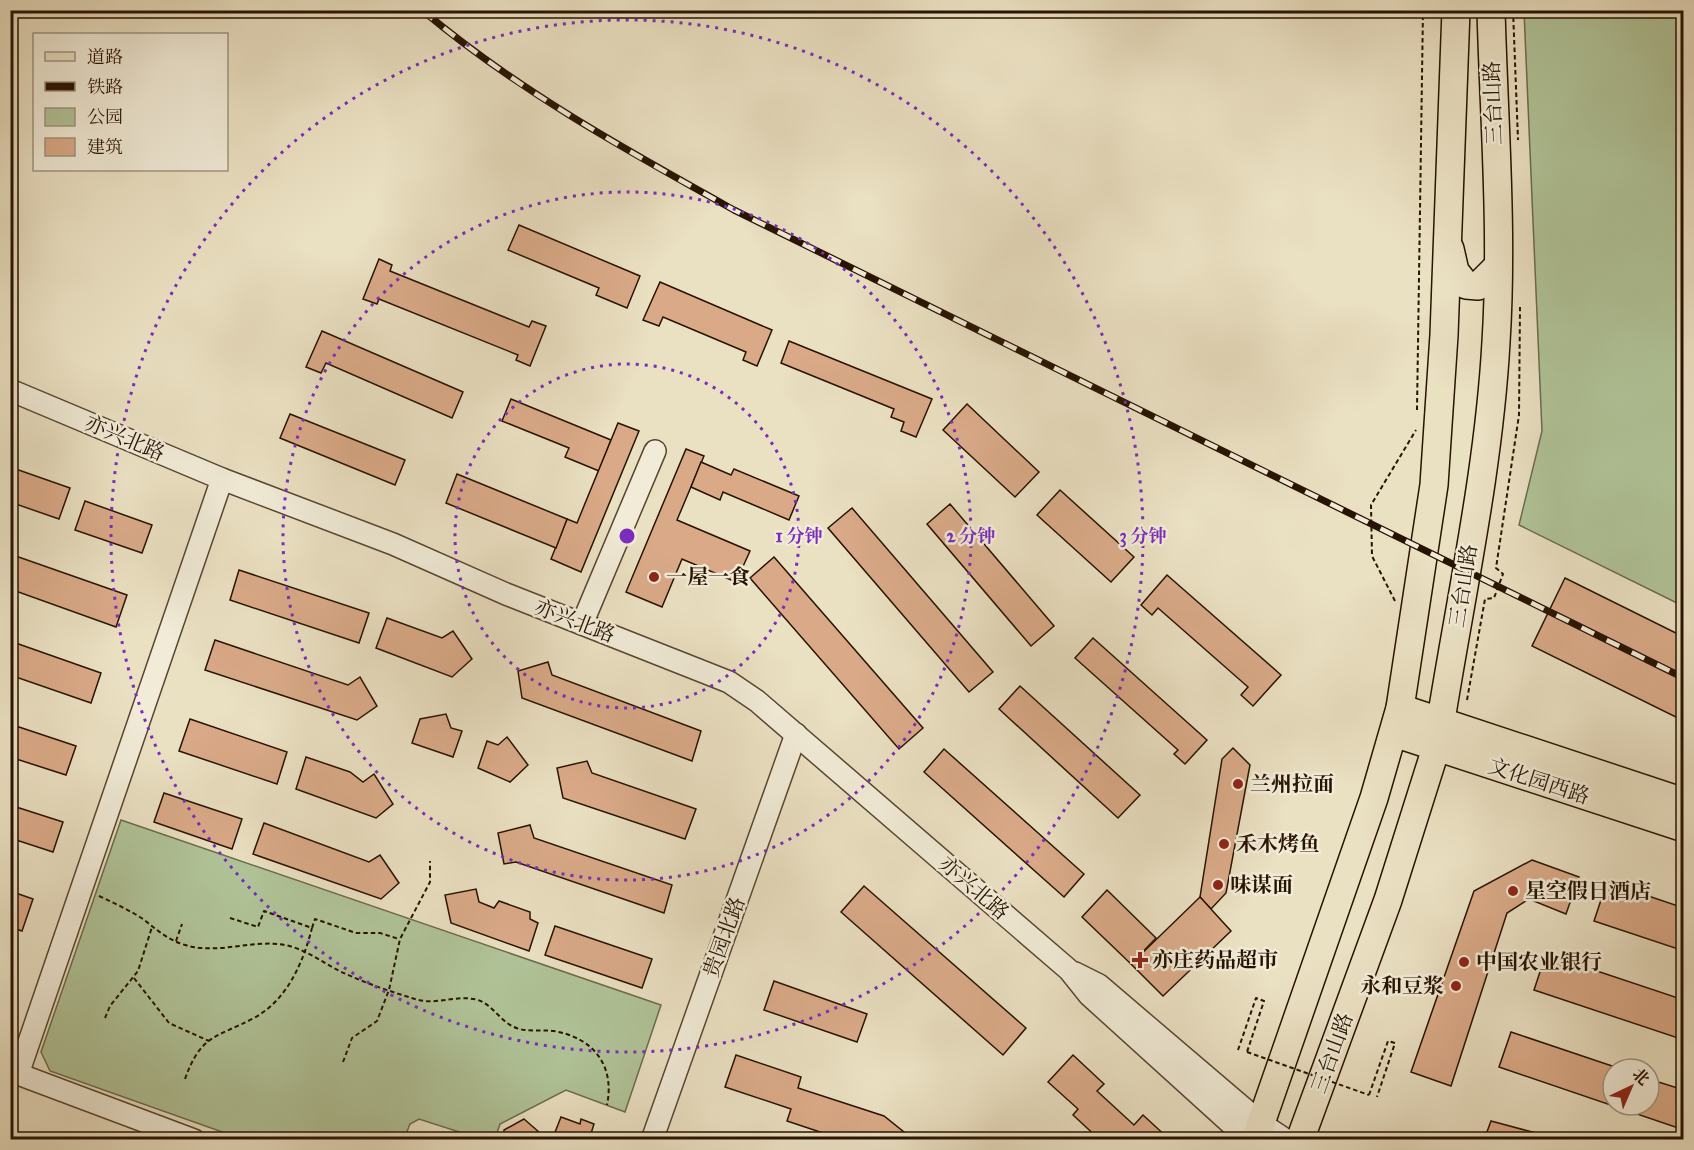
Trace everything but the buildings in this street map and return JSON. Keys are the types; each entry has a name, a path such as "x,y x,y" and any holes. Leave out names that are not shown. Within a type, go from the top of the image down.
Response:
{"main road":[{"name":"三台山路","path":"1255,1134 1397,720 1434,485 1444,335 1456,10"},
{"name":"三台山路","path":"1300,1140 1388,900 1436,747 1441,720 1493,382 1498,266 1491,10"},
{"path":"1446,236 1455,271 1466,285 1478,286 1498,266"},
{"name":"文化园西路","path":"1397,720 1441,720 1683,802"},
{"name":"文化园西路","path":"1397,720 1436,747 1683,828"}],"street":[{"name":"亦兴北路","path":"10,390 222,479 393,544 506,594 729,682 796,734 1069,970 1099,985 1255,1134 1286,1140"},
{"path":"582,624 655,451"},
{"path":"194,1140 14,1075 222,479"},
{"name":"贵园北路","path":"652,1140 796,734"}],"path":[{"path":"1417,418 1423,10"},
{"path":"1513,10 1518,107"},
{"path":"1397,606 1372,556 1371,505 1417,428"},
{"path":"343,1062 352,1038 377,1021 388,990 400,939 430,882 430,861"},
{"path":"95,894 123,907 176,941 202,947 239,948 275,944 306,952 343,973 388,990 432,1003 449,999 476,1000 490,1006 512,1026 525,1030 553,1031 583,1040 595,1051 609,1076 611,1088 608,1106"},
{"path":"230,918 258,927 264,911 312,928"},
{"path":"186,1079 197,1052 209,1041 219,1033 254,1018 273,1004 286,989 306,952 315,919 356,933 380,933 400,939"},
{"path":"176,941 182,924"},
{"path":"105,1018 110,1006 134,978 152,927"},
{"path":"134,978 169,1023 209,1041"},
{"path":"1238,1050 1256,998 1264,1001 1246,1052 1369,1095 1388,1041 1395,1043 1377,1097"}],"green space":[{"path":"1524,11 1683,11 1683,606 1519,525 1542,431"},
{"path":"121,820 661,1005 625,1112 566,1090 500,1124 495,1139 481,1139 419,1119 410,1124 404,1139 242,1139 50,1071 41,1052"}],"railway":[{"path":"422,10 458,39 534,93 573,118 734,210 1684,678"}],"place":[{"name":"一屋一食","path":"654,577"},
{"name":"兰州拉面","path":"1238,784"},
{"name":"禾木烤鱼","path":"1224,844"},
{"name":"味谋面","path":"1218,885"},
{"name":"星空假日酒店","path":"1513,891"},
{"name":"亦庄药品超市","path":"1140,960"},
{"name":"中国农业银行","path":"1464,962"},
{"name":"永和豆浆","path":"1456,986"}]}
